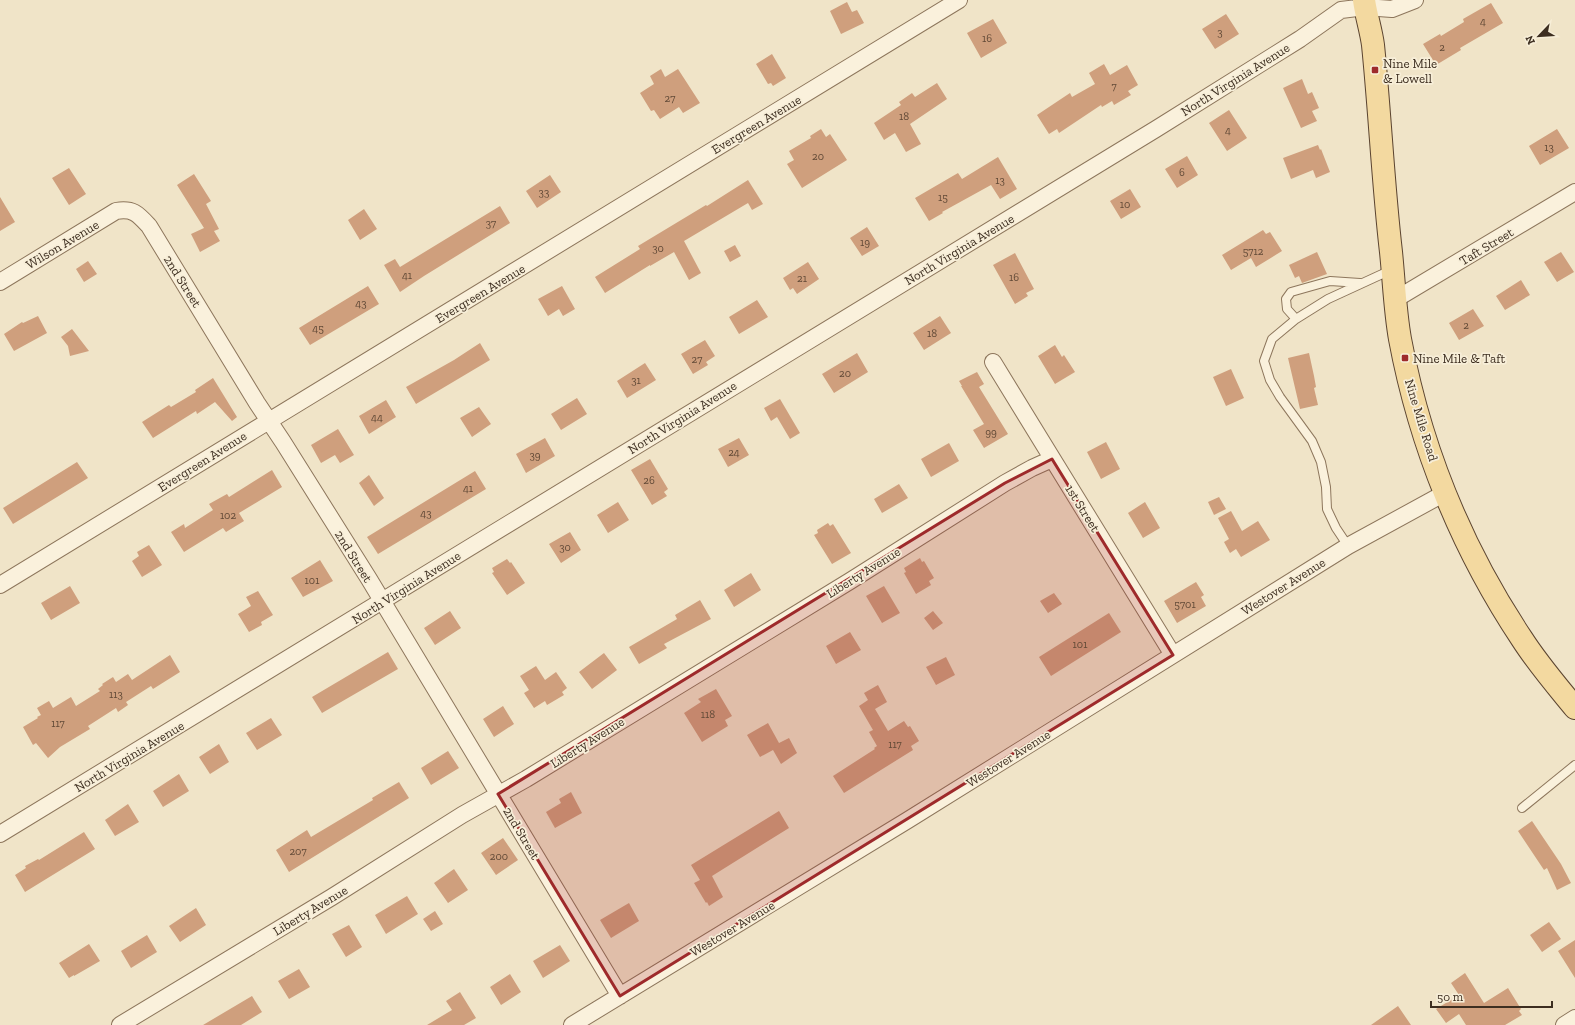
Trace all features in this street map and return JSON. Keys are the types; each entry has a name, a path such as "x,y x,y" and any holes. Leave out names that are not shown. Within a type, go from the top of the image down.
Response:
{"main road":[{"name":"Nine Mile Road","path":"1365,4 1372,42 1384,191 1400,338 1417,409 1445,493 1469,548 1522,640 1575,708"}],"street":[{"name":"Evergreen Avenue","path":"0,585 268,420 564,242 959,0"},
{"name":"North Virginia Avenue","path":"0,834 382,602 821,332 1150,133 1300,38 1341,10 1365,4 1392,9 1415,0"},
{"name":"Taft Street","path":"1396,300 1575,192"},
{"name":"2nd Street","path":"125,210 133,211 140,215 149,226 382,602 620,996"},
{"name":"Wilson Avenue","path":"0,282 116,212 125,210"},
{"name":"1st Street","path":"993,362 1173,655"},
{"name":"Liberty Avenue","path":"120,1025 332,897 462,815 526,779 850,581 1005,483 1052,459"},
{"name":"Westover Avenue","path":"572,1025 908,820 1348,546 1445,493"},
{"path":"1564,1025 1575,1018"}],"lane":[{"path":"1348,546 1336,528 1327,509 1326,487 1321,462 1312,441 1280,397 1270,380 1264,361 1272,339 1296,319 1328,299 1393,269"},
{"path":"1296,319 1287,309 1286,300 1291,292 1330,281 1362,283"},
{"path":"1522,808 1574,769"}],"highlighted area":[{"path":"1052,459 1173,655 620,996 498,794 1005,483"}],"building":[{"path":"847,2 852,12 857,10 864,23 841,34 830,11"},
{"path":"1491,3 1503,23 1460,48 1461,50 1436,65 1423,44 1440,34 1441,36 1464,22 1463,19"},
{"path":"1226,14 1239,34 1215,49 1202,29"},
{"path":"993,19 1007,43 981,58 967,33"},
{"path":"772,54 786,78 773,86 771,83 768,84 756,64"},
{"path":"1104,64 1110,75 1127,65 1138,85 1128,91 1131,95 1114,105 1112,101 1102,107 1101,105 1059,133 1057,129 1049,134 1037,115 1070,93 1072,97 1095,84 1089,73"},
{"path":"661,69 665,77 678,69 700,103 683,113 679,107 660,119 654,110 651,111 640,93 654,84 650,76"},
{"path":"1302,79 1308,94 1312,92 1319,108 1312,111 1317,121 1301,128 1283,88"},
{"path":"937,83 947,99 910,124 921,144 906,152 895,133 884,140 874,123 901,105 899,102 912,93 915,97"},
{"path":"1229,110 1247,138 1227,151 1209,123"},
{"path":"821,129 826,137 830,134 847,160 802,188 787,164 794,160 789,151 811,138 810,136"},
{"path":"1557,129 1569,148 1540,165 1529,146"},
{"path":"1318,145 1330,172 1316,178 1313,170 1291,179 1283,158"},
{"path":"1187,156 1198,175 1177,188 1165,169"},
{"path":"998,157 1017,189 1000,199 991,185 942,212 943,213 929,221 915,198 958,173 962,179"},
{"path":"69,168 86,194 69,205 52,178"},
{"path":"194,174 211,201 206,204 219,229 214,231 220,241 200,252 191,234 204,228 177,185"},
{"path":"550,175 561,192 537,208 526,191"},
{"path":"748,180 763,204 752,210 748,203 684,241 701,273 689,280 674,252 605,293 595,277 640,249 638,246 706,205 707,206"},
{"path":"1130,189 1141,207 1121,219 1110,201"},
{"path":"0,197 15,222 0,231"},
{"path":"500,206 510,223 400,292 384,265 395,259 400,267"},
{"path":"364,209 377,229 360,240 348,220"},
{"path":"867,227 879,246 862,256 850,238"},
{"path":"1263,230 1266,234 1270,232 1282,251 1256,267 1251,258 1231,270 1222,255"},
{"path":"735,245 741,256 730,262 724,251"},
{"path":"1317,252 1327,274 1302,283 1299,276 1295,278 1289,265"},
{"path":"1561,252 1574,272 1557,282 1544,262"},
{"path":"1015,253 1034,289 1026,293 1028,296 1015,304 993,265"},
{"path":"88,261 97,274 84,282 76,269"},
{"path":"808,262 819,279 797,294 793,288 790,290 783,278"},
{"path":"1521,280 1530,295 1505,310 1496,296"},
{"path":"368,286 379,304 310,345 299,328"},
{"path":"562,286 575,309 563,316 559,309 548,316 538,299"},
{"path":"757,300 768,317 739,334 729,317"},
{"path":"1473,309 1484,326 1459,340 1449,323"},
{"path":"38,316 47,333 14,351 4,334 22,322 23,323"},
{"path":"940,316 951,333 924,350 913,333"},
{"path":"72,329 89,351 70,356 68,346 61,337"},
{"path":"705,340 715,356 706,362 708,365 693,374 681,354"},
{"path":"480,343 490,360 416,404 406,387 454,360"},
{"path":"1055,345 1062,357 1064,355 1075,372 1055,384 1038,356"},
{"path":"857,353 868,372 834,393 822,374"},
{"path":"1309,353 1318,405 1300,409 1288,358"},
{"path":"645,363 656,380 627,398 617,381"},
{"path":"1231,369 1244,398 1226,406 1213,377"},
{"path":"977,372 984,384 979,387 1008,434 984,448 973,430 984,424 959,381"},
{"path":"213,378 237,417 232,421 215,402 197,414 196,411 153,438 142,422 169,405 171,407 196,392 195,390"},
{"path":"577,398 587,414 561,430 551,414"},
{"path":"780,399 800,433 790,439 777,417 771,421 764,408"},
{"path":"386,400 396,417 369,434 359,416"},
{"path":"479,407 491,424 472,437 460,418"},
{"path":"338,429 354,455 340,463 335,455 321,463 311,445"},
{"path":"545,438 555,456 526,473 516,454"},
{"path":"739,438 749,455 728,467 718,449"},
{"path":"1106,442 1120,469 1101,479 1087,452"},
{"path":"949,443 959,461 931,477 921,459"},
{"path":"650,459 668,489 664,492 667,496 652,505 631,470"},
{"path":"77,462 88,478 13,524 3,508"},
{"path":"272,470 282,487 239,513 244,521 226,532 223,528 184,552 171,532 184,524 185,528 213,510 209,504 227,494 229,497"},
{"path":"475,471 486,489 378,554 367,537"},
{"path":"369,475 384,498 374,506 359,483"},
{"path":"899,484 908,498 882,513 874,499"},
{"path":"1219,497 1226,509 1214,515 1208,502"},
{"path":"618,502 629,520 608,533 597,515"},
{"path":"1145,502 1160,528 1143,538 1128,513"},
{"path":"1231,511 1242,531 1258,521 1270,540 1241,557 1236,549 1230,553 1224,542 1229,539 1218,518"},
{"path":"828,523 830,526 833,524 851,553 832,564 814,535 818,533 817,530"},
{"path":"570,532 581,550 561,563 549,544"},
{"path":"149,545 162,565 142,577 132,561 139,556 137,552"},
{"path":"920,558 922,562 924,561 934,578 929,581 931,585 916,594 904,573 906,572 904,568"},
{"path":"507,559 510,563 511,562 525,583 507,595 492,573 494,572 492,568"},
{"path":"320,560 333,581 303,597 291,578"},
{"path":"751,573 761,590 734,607 724,590"},
{"path":"1196,582 1204,595 1201,597 1206,606 1177,623 1164,601"},
{"path":"70,586 80,603 51,620 41,603"},
{"path":"884,586 900,613 882,623 866,596"},
{"path":"258,591 273,615 261,622 262,625 249,632 238,614 251,606 246,597"},
{"path":"1054,593 1062,604 1048,613 1040,601"},
{"path":"700,600 711,619 664,644 667,648 639,664 629,647 677,619 675,615"},
{"path":"450,611 461,628 435,645 424,628"},
{"path":"933,611 943,623 933,630 924,618"},
{"path":"1109,613 1121,632 1051,676 1039,657"},
{"path":"850,632 861,650 836,664 826,646"},
{"path":"388,652 398,669 322,713 312,697"},
{"path":"604,653 617,670 592,689 579,672"},
{"path":"170,655 180,672 153,689 151,686 126,702 128,705 118,712 116,708 88,726 90,729 60,747 48,758 36,743 33,745 23,727 41,715 37,708 49,701 53,708 71,697 76,706 100,691 98,689 103,685 102,684 113,677 116,682 128,674 132,680"},
{"path":"946,657 955,675 936,685 926,667"},
{"path":"536,666 545,680 556,672 567,688 562,692 564,695 547,705 545,701 534,708 524,693 529,690 520,676"},
{"path":"878,685 887,702 875,709 888,731 904,721 908,727 910,726 919,741 911,746 913,750 844,793 833,776 875,749 874,748 877,746 869,732 873,730 859,706 868,700 864,693"},
{"path":"716,689 732,716 725,720 728,726 702,742 684,713 701,702 698,699"},
{"path":"503,706 514,724 494,737 483,719"},
{"path":"271,718 282,735 257,750 246,733"},
{"path":"768,723 779,743 789,738 797,753 781,764 773,750 760,757 747,735"},
{"path":"219,744 229,762 210,774 199,757"},
{"path":"448,751 459,768 431,785 421,768"},
{"path":"179,774 189,791 163,807 153,791"},
{"path":"399,782 409,798 289,872 276,850 307,830 311,837 373,800 372,798"},
{"path":"571,792 582,813 555,828 546,812 561,803 559,799"},
{"path":"128,804 139,822 115,836 105,820"},
{"path":"779,811 789,828 712,876 723,897 709,906 694,883 700,880 691,865"},
{"path":"1532,821 1561,864 1571,883 1557,890 1547,868 1544,870 1518,831"},
{"path":"84,832 95,849 25,892 15,875 26,868 25,866 38,859 39,860"},
{"path":"503,838 518,860 496,875 481,853"},
{"path":"454,869 468,890 448,903 434,883"},
{"path":"407,896 418,914 386,934 375,915"},
{"path":"629,903 639,921 611,938 600,920"},
{"path":"196,908 206,925 180,942 169,926"},
{"path":"435,911 443,924 431,931 423,919"},
{"path":"1549,922 1561,939 1542,952 1530,935"},
{"path":"349,925 362,947 346,957 332,934"},
{"path":"147,935 157,952 131,968 121,951"},
{"path":"1575,940 1575,978 1558,951"},
{"path":"89,944 100,961 69,978 59,963"},
{"path":"560,945 570,961 543,978 533,961"},
{"path":"299,969 310,987 289,999 278,981"},
{"path":"1465,973 1484,1003 1508,988 1521,1009 1519,1011 1522,1015 1505,1025 1466,1025 1459,1014 1446,1023 1436,1009 1459,995 1451,983"},
{"path":"510,974 521,992 501,1005 490,987"},
{"path":"460,992 476,1018 464,1025 427,1025 452,1010 446,1001"},
{"path":"252,996 262,1012 241,1025 203,1025"},
{"path":"1398,1006 1411,1025 1371,1025"}],"place":[{"name":"Nine Mile & Lowell","path":"1375,70"},
{"name":"Nine Mile & Taft","path":"1405,358"}]}
